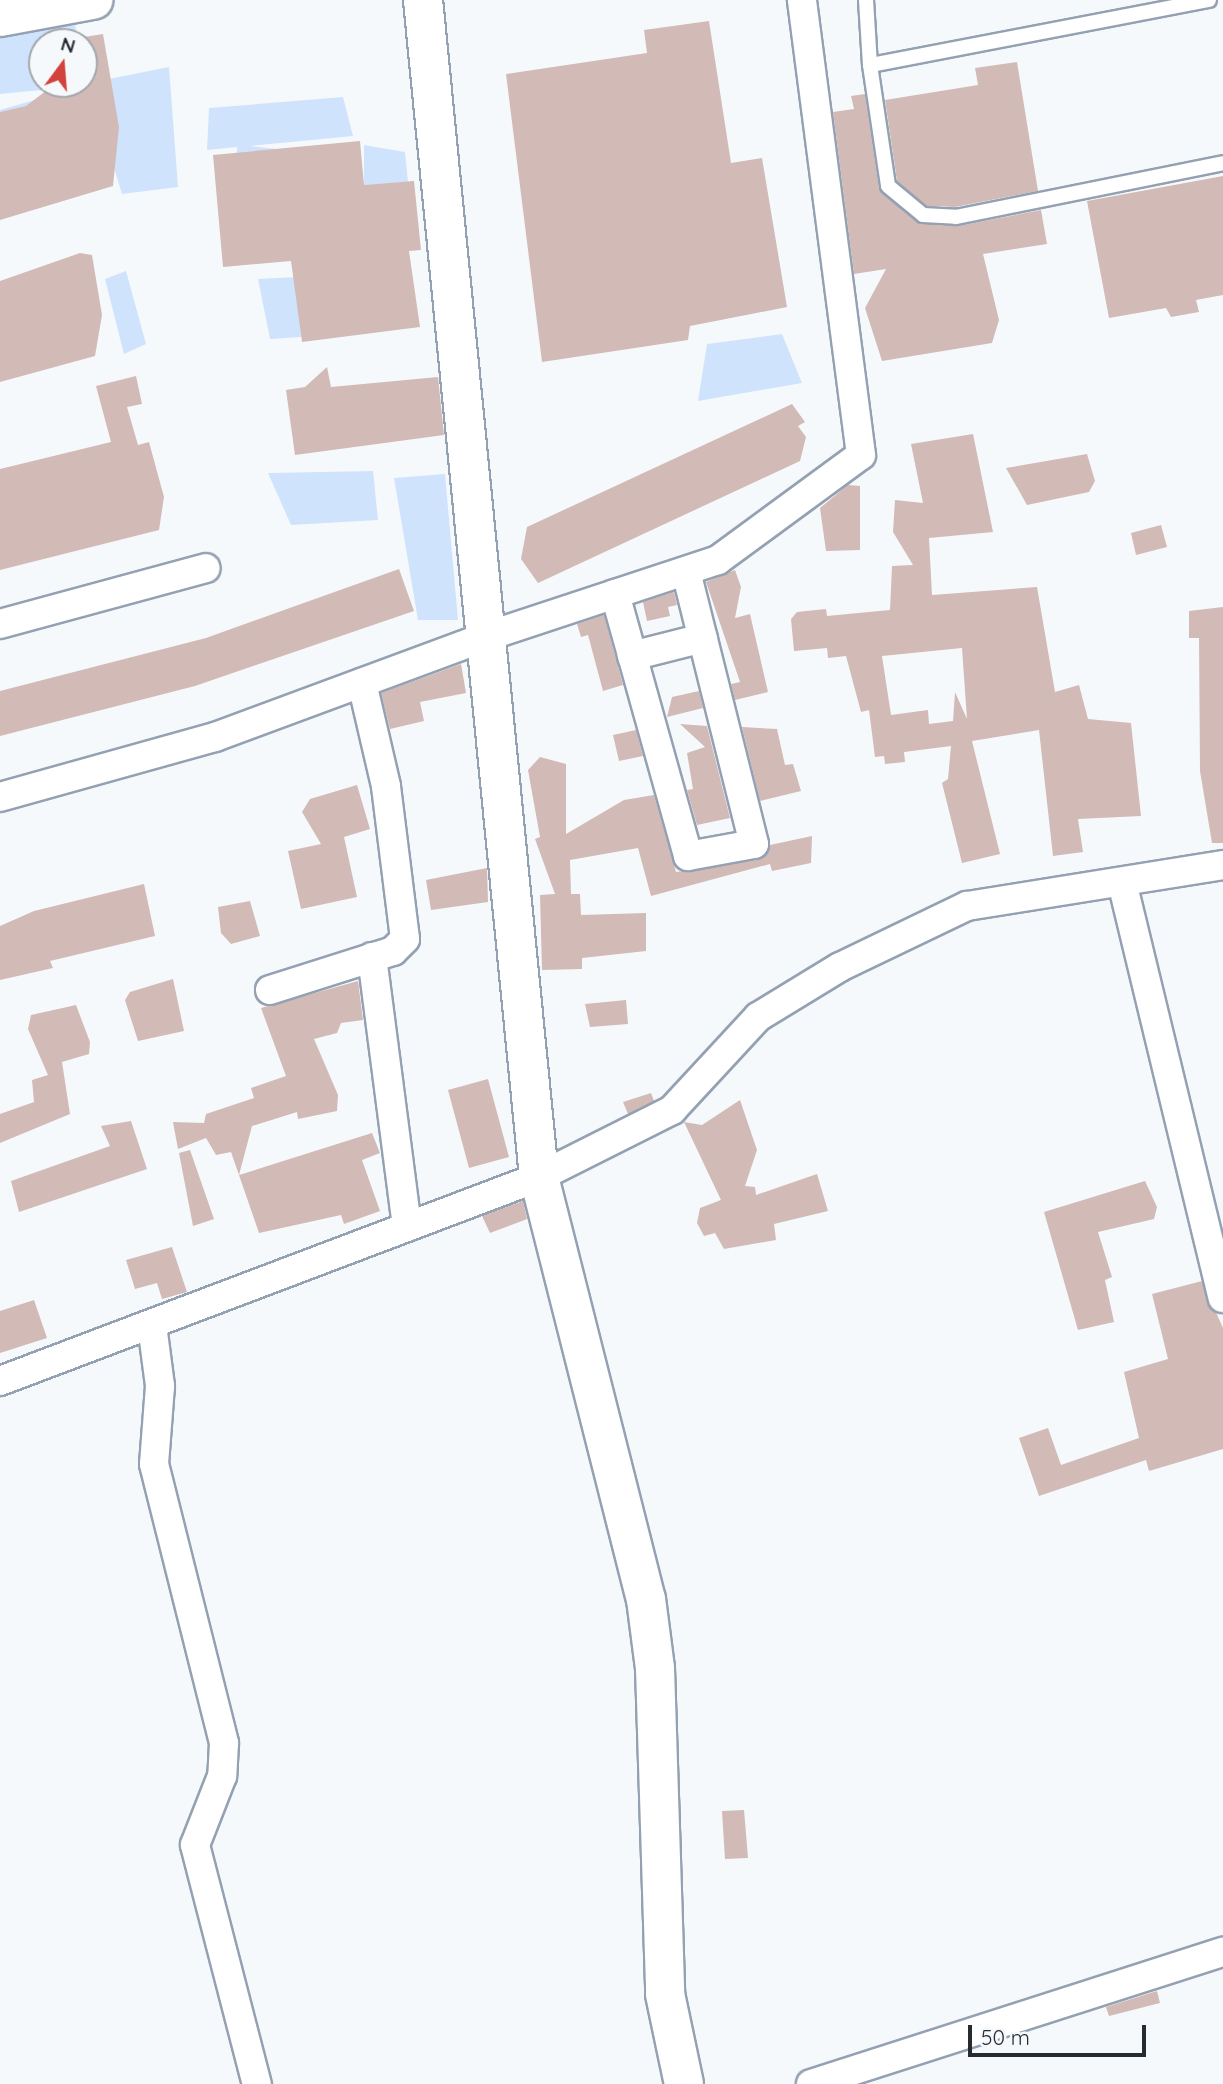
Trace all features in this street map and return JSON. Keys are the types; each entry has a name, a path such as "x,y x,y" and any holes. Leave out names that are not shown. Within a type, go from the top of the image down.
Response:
{"street":[{"path":"0,17 93,0"},
{"path":"423,0 539,1177 646,1599 655,1668 665,1994 684,2084"},
{"path":"0,797 215,737 485,637 718,560 861,455 803,0"},
{"path":"0,624 206,569"},
{"path":"615,594 688,856 754,844 686,570"},
{"path":"632,656 703,638"},
{"path":"270,990 372,957 405,939 386,786 362,683"},
{"path":"0,1381 539,1177 672,1110 758,1017 840,967 967,906 1223,865"},
{"path":"1122,882 1223,1298"},
{"path":"372,957 407,1227"},
{"path":"152,1325 160,1386 154,1464 224,1743 222,1776 195,1845 257,2084"},
{"path":"811,2084 1223,1952"}],"lane":[{"path":"866,0 870,65 888,186 923,215 956,217 1223,163"},
{"path":"870,65 1209,0"}],"shaded area":[{"path":"70,4 76,28 28,28 28,91 0,94 0,22"},
{"path":"169,67 178,187 122,194 101,125 0,153 0,110 42,98 98,98 98,81"},
{"path":"343,97 353,136 250,146 341,156 232,243 237,147 207,150 209,108"},
{"path":"364,145 405,152 408,182 364,185"},
{"path":"126,271 146,344 124,354 105,279"},
{"path":"297,277 301,337 270,339 258,279"},
{"path":"782,334 802,383 698,401 707,344"},
{"path":"373,471 378,520 291,525 268,473"},
{"path":"445,474 458,620 418,620 394,478"}],"building":[{"path":"709,21 731,163 762,158 787,307 690,326 688,340 542,362 506,74 647,53 644,30"},
{"path":"103,34 119,127 113,186 0,220 0,112 26,106 37,98 98,98 98,35"},
{"path":"1017,62 1038,191 955,207 927,206 897,181 885,100 978,85 975,68"},
{"path":"865,94 879,188 917,222 958,226 1041,210 1047,244 983,254 999,320 992,343 882,361 865,308 886,269 854,274 833,112 854,109 851,96"},
{"path":"360,141 364,185 414,181 421,250 409,251 420,327 302,342 291,261 223,267 213,155"},
{"path":"1223,176 1223,295 1196,300 1199,312 1171,317 1166,308 1109,318 1087,201"},
{"path":"80,253 92,255 102,315 95,356 0,382 0,281"},
{"path":"327,367 331,387 438,377 444,435 295,455 286,390 305,387"},
{"path":"136,376 142,404 127,407 138,445 149,442 164,497 159,530 0,570 0,469 111,442 96,386"},
{"path":"792,404 805,422 798,426 806,437 800,461 538,583 521,559 527,527"},
{"path":"973,434 993,532 929,538 932,595 1037,587 1055,692 1079,685 1088,719 1131,723 1141,816 1078,819 1083,852 1053,856 1039,730 972,741 1000,854 962,863 942,783 948,779 951,746 904,752 905,762 885,764 884,756 875,757 869,710 861,712 846,656 828,658 827,648 794,651 791,619 797,612 826,609 827,616 890,610 892,566 913,565 893,532 895,500 923,503 911,444","holes":["962,648 967,719 955,692 953,721 929,724 928,710 891,715 882,656"]},
{"path":"1087,454 1095,481 1089,492 1027,505 1006,468"},
{"path":"848,485 860,486 860,550 826,551 820,508"},
{"path":"1161,525 1167,547 1136,555 1131,533"},
{"path":"399,569 414,611 195,686 0,736 0,691 206,638"},
{"path":"735,570 741,587 735,618 750,614 768,692 735,700 731,684 740,682 706,582"},
{"path":"674,592 677,605 668,607 670,616 647,621 643,602"},
{"path":"1223,607 1223,843 1212,843 1200,771 1199,638 1189,638 1189,611"},
{"path":"604,615 623,685 603,691 588,635 581,637 577,624"},
{"path":"461,664 466,693 420,702 424,721 390,729 381,693"},
{"path":"699,691 703,708 667,717 672,697"},
{"path":"680,724 707,726 730,818 697,825 687,790 693,789 687,753 705,747"},
{"path":"742,727 777,729 785,765 793,764 801,791 760,801"},
{"path":"636,730 643,756 619,761 613,735"},
{"path":"540,757 566,764 566,834 624,800 654,795 676,872 757,860 770,845 812,836 811,863 772,871 770,864 651,896 638,848 570,860 571,894 580,894 581,915 646,913 646,951 582,958 582,969 542,970 540,895 555,894 535,839 540,837 528,770"},
{"path":"357,785 370,829 344,837 357,897 301,909 288,851 321,844 302,812 310,799"},
{"path":"487,868 488,902 431,910 426,880"},
{"path":"144,884 155,936 50,961 53,968 0,980 0,926 34,911"},
{"path":"250,901 260,936 231,944 221,933 218,907"},
{"path":"173,979 184,1031 138,1041 125,1000 130,992"},
{"path":"358,981 363,1020 341,1023 337,1033 314,1039 338,1095 337,1111 298,1119 297,1112 252,1126 239,1175 372,1133 380,1153 362,1160 380,1211 344,1224 341,1215 259,1233 231,1152 216,1155 206,1138 178,1149 173,1122 204,1123 206,1114 254,1098 251,1088 286,1076 261,1008"},
{"path":"626,1000 628,1024 590,1027 585,1004"},
{"path":"76,1005 90,1042 89,1054 62,1062 70,1114 0,1143 0,1114 34,1102 32,1080 48,1075 28,1029 31,1015"},
{"path":"488,1079 509,1157 469,1168 448,1090"},
{"path":"651,1093 654,1101 628,1114 623,1102"},
{"path":"740,1100 757,1150 745,1186 755,1187 756,1195 817,1174 828,1211 774,1224 776,1240 724,1249 715,1233 704,1236 697,1223 700,1208 721,1200 684,1122 702,1125"},
{"path":"131,1121 147,1169 19,1212 11,1181 110,1146 101,1126"},
{"path":"190,1150 214,1219 193,1226 179,1153"},
{"path":"1145,1181 1157,1207 1154,1219 1098,1232 1112,1277 1105,1280 1114,1322 1078,1330 1044,1212"},
{"path":"523,1201 527,1219 490,1233 482,1216"},
{"path":"172,1247 187,1292 162,1299 157,1283 135,1289 126,1260"},
{"path":"1202,1281 1223,1328 1223,1449 1149,1471 1146,1460 1039,1496 1019,1438 1048,1428 1061,1465 1139,1438 1124,1372 1168,1359 1152,1294"},
{"path":"34,1300 47,1338 0,1353 0,1311"},
{"path":"744,1810 748,1858 725,1859 722,1811"},
{"path":"1157,1991 1160,2003 1109,2016 1106,2007"}]}
